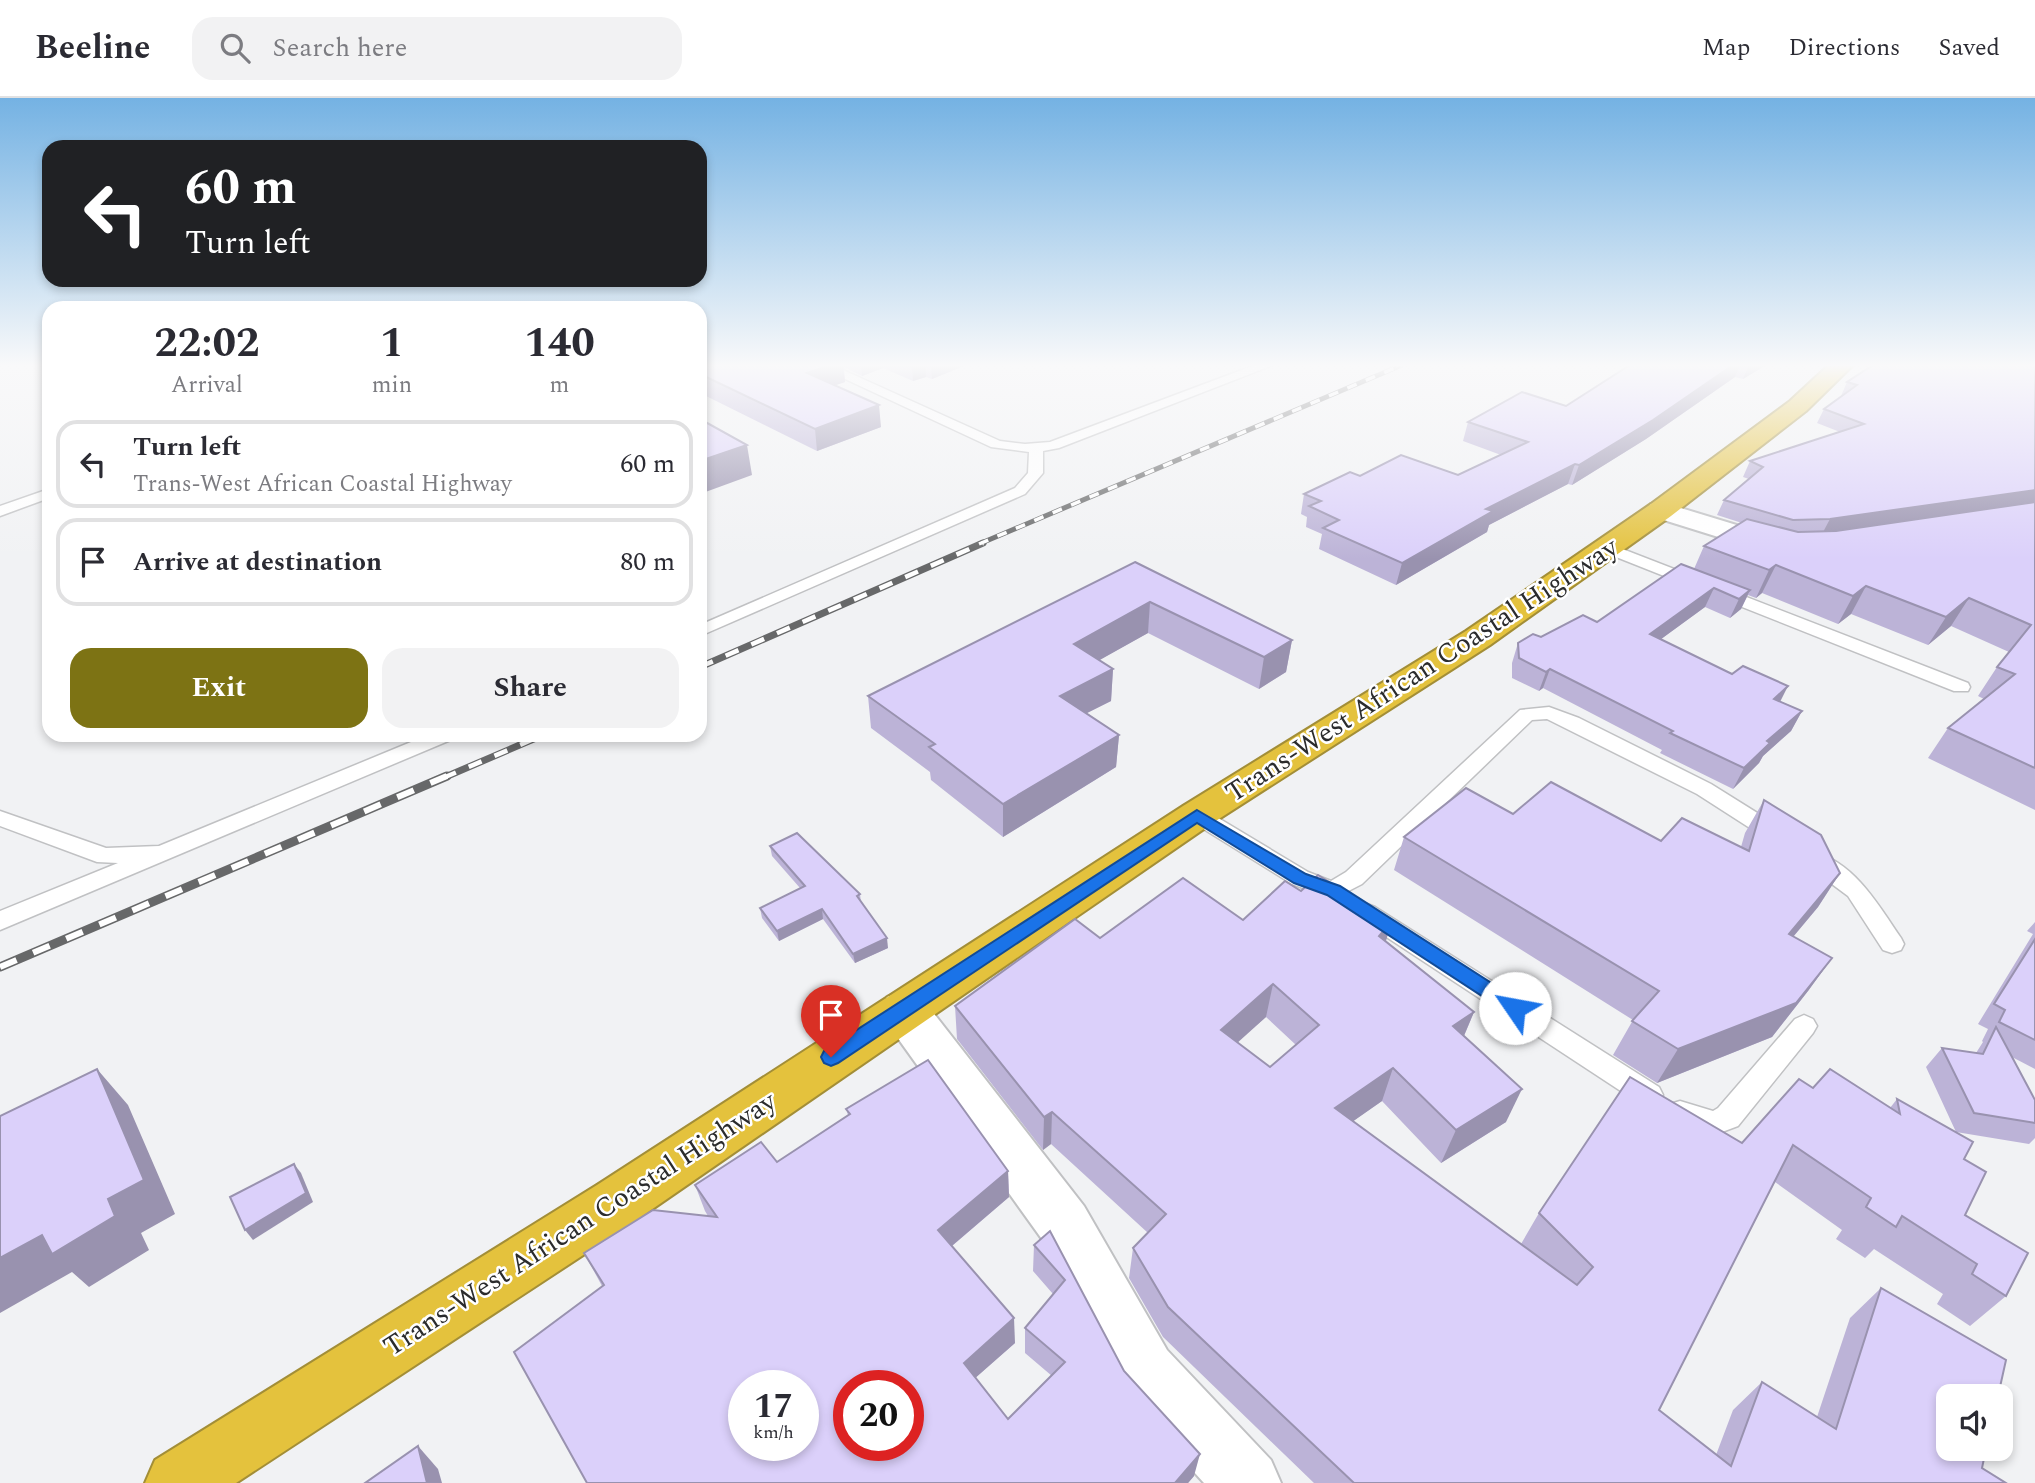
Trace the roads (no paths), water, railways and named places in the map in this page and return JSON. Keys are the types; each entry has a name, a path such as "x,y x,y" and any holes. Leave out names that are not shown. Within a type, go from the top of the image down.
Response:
{"highway":[{"name":"Trans-West African Coastal Highway","path":"178,1483 616,1203 1197,815 1478,638 1661,510 1767,430"}],"street":[{"path":"1661,510 1763,543 1797,547"},
{"path":"904,1010 1064,1224 1145,1372 1248,1483"}],"lane":[{"path":"964,430 996,444 1036,450 1095,430"},
{"path":"707,628 1020,491 1033,480 1038,468 1036,450"},
{"path":"0,511 42,496"},
{"path":"1607,548 1961,687"},
{"path":"1333,891 1354,878 1527,714 1549,713 1704,789 1810,856 1856,890 1892,944"},
{"path":"0,921 429,742"},
{"path":"1197,815 1300,878 1333,891 1673,1110 1695,1119 1714,1123 1728,1117 1804,1026"},
{"path":"0,818 105,856 162,854"}],"railway":[{"path":"979,544 1249,430"},
{"path":"707,664 983,543"},
{"path":"443,778 527,742"},
{"path":"0,967 447,776"}]}
